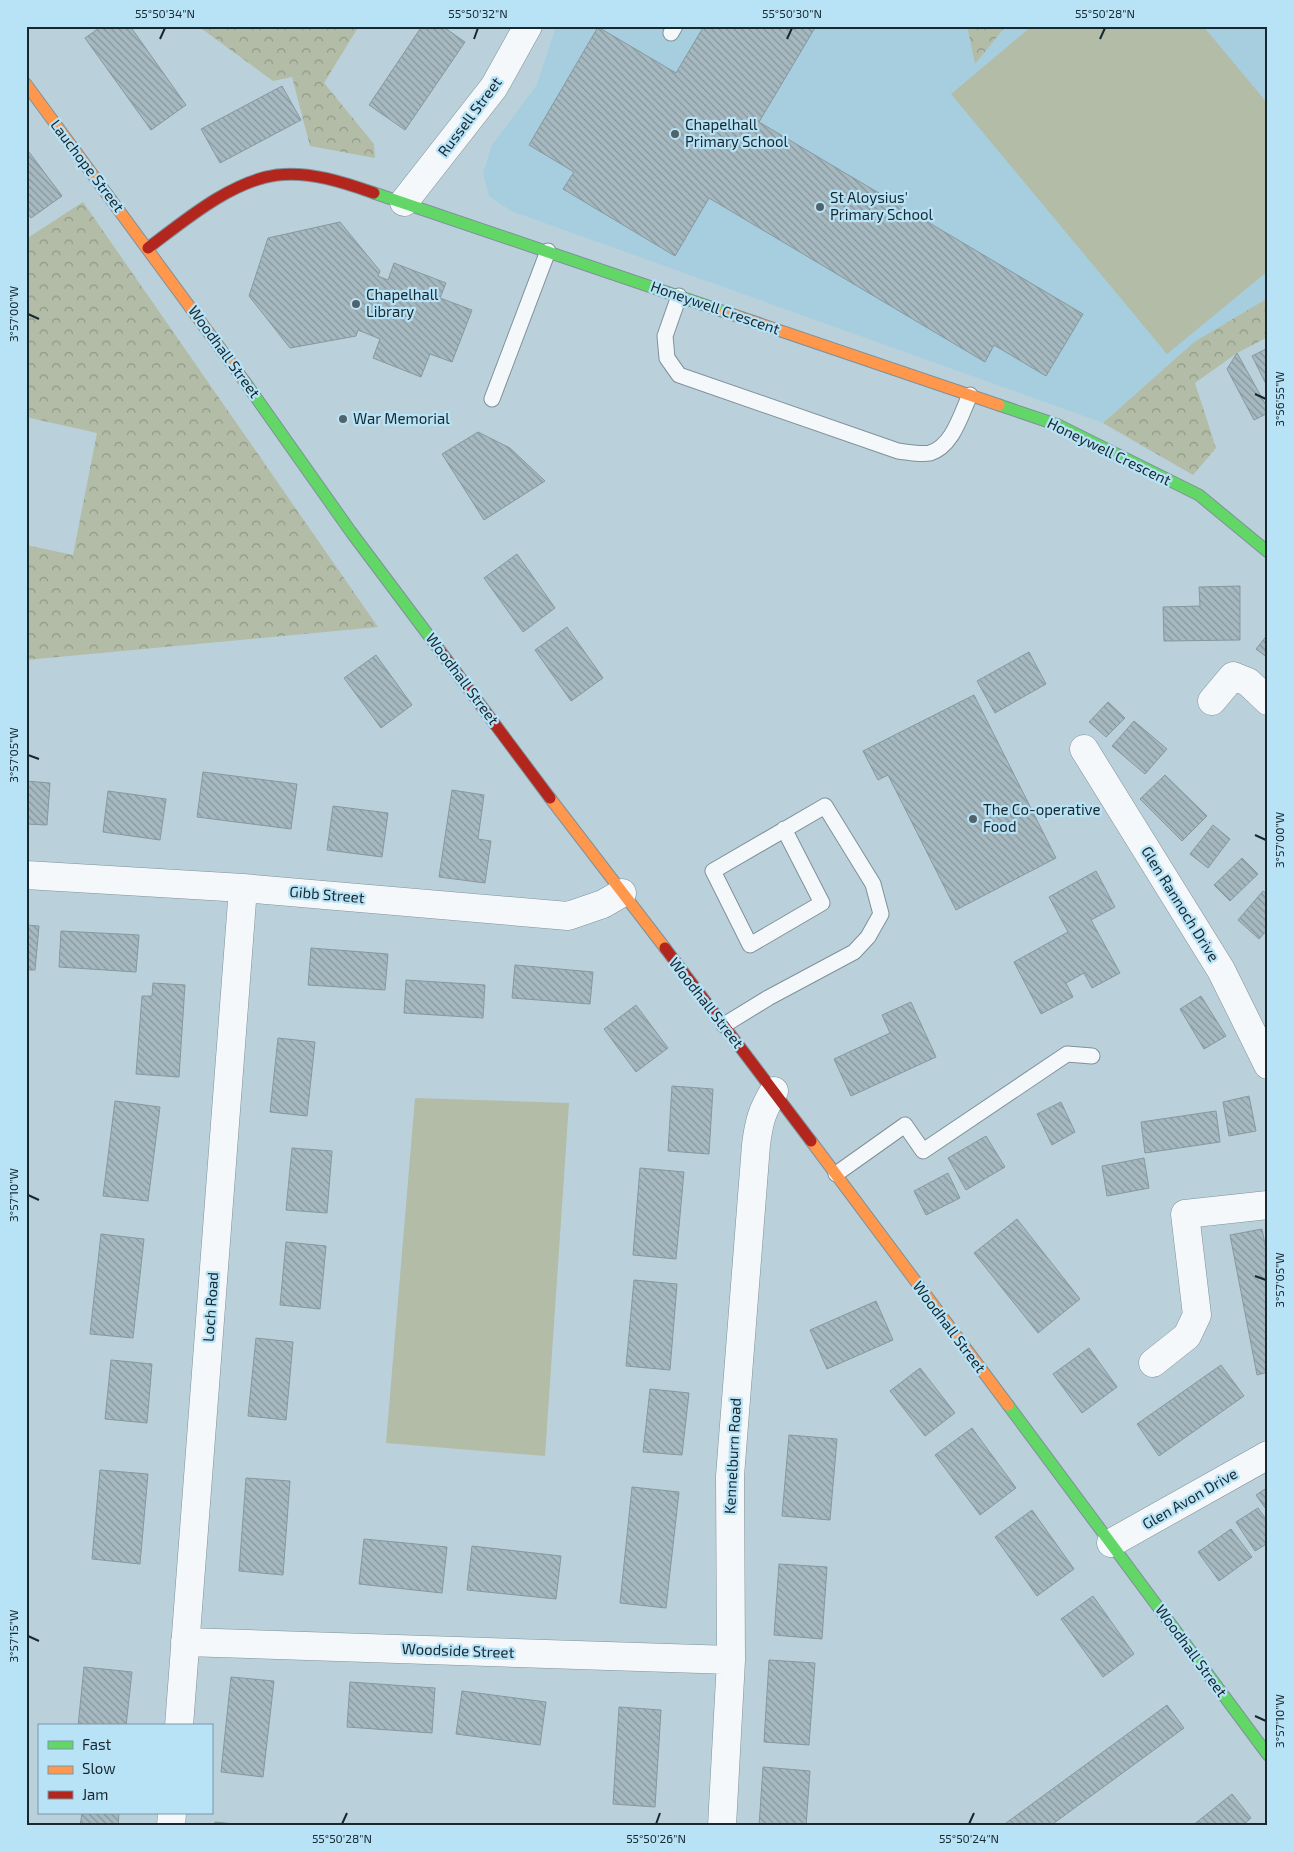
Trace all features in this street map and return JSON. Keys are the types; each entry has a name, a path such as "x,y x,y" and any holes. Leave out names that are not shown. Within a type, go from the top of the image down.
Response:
{"street":[{"name":"Russell Street","path":"404,202 494,87 528,26"},
{"name":"Lauchope Street","path":"26,84 148,248"},
{"name":"Honeywell Crescent","path":"148,248 226,194 252,181 277,175 336,180 1058,425 1199,496 1268,552"},
{"name":"Woodhall Street","path":"148,248 351,532 622,893 774,1091 1268,1755"},
{"path":"1212,701 1233,676 1248,682 1268,700"},
{"name":"Glen Rannoch Drive","path":"1084,749 1221,970 1268,1065"},
{"name":"Gibb Street","path":"26,875 243,888 568,916 603,904 622,893"},
{"name":"Loch Road","path":"179,1724 243,888"},
{"name":"Kennelburn Road","path":"722,1826 731,1660 730,1476 738,1358 759,1122 774,1091"},
{"path":"1153,1363 1186,1336 1197,1315 1185,1214 1268,1205"},
{"name":"Glen Avon Drive","path":"1112,1543 1268,1454"},
{"name":"Woodside Street","path":"185,1642 731,1660"}],"lane":[{"path":"492,399 548,251"},
{"path":"679,296 665,336 667,358 679,375 898,451 918,454 930,452 947,442 970,395"},
{"path":"724,1025 768,998 854,952 868,937 881,914 874,884 825,806 784,829 712,872 750,945 822,903 784,829"},
{"path":"836,1174 905,1125 923,1151 1067,1054 1092,1056"}],"shaded area":[{"path":"556,26 967,26 975,64 1006,26 1263,26 1268,31 1268,298 1194,342 1103,423 511,211 489,196 483,173 492,145 536,86"}],"green space":[{"path":"198,26 359,26 324,83 374,144 375,158 310,146 292,77 273,81"},
{"path":"967,26 1006,26 975,64"},
{"path":"1032,26 1203,26 1268,104 1268,271 1167,354 951,94"},
{"path":"83,202 378,627 26,660 26,545 73,555 97,433 26,417 26,239"},
{"path":"1268,298 1268,337 1237,353 1195,383 1216,448 1193,475 1103,423 1194,342"},
{"path":"415,1098 569,1103 545,1456 386,1443"}],"building":[{"path":"102,26 130,26 186,105 151,130 85,38"},
{"path":"422,26 442,26 465,42 405,130 369,105"},
{"path":"704,26 816,26 759,122 1083,314 1046,376 994,345 985,362 709,198 675,256 563,189 574,172 529,145 598,27 676,73"},
{"path":"282,86 301,120 220,163 201,129"},
{"path":"26,148 62,196 31,218 26,211"},
{"name":"Chapelhall Library","path":"340,222 380,271 378,276 388,280 394,263 446,283 440,298 472,310 452,362 430,354 421,377 373,358 380,339 358,330 356,336 290,348 249,296 268,238"},
{"path":"1268,348 1268,388 1252,356"},
{"path":"1237,353 1268,409 1268,413 1254,420 1227,369"},
{"path":"478,432 510,448 545,481 484,520 442,454"},
{"path":"517,554 555,608 523,632 484,578"},
{"path":"1240,586 1240,640 1164,641 1163,607 1200,606 1199,587"},
{"path":"567,627 603,678 571,701 535,650"},
{"path":"1268,634 1268,658 1256,649"},
{"path":"1029,652 1046,684 995,713 977,681"},
{"path":"376,655 412,705 381,728 344,678"},
{"name":"The Co-operative Food","path":"974,695 1056,858 956,910 888,775 878,780 863,751"},
{"path":"1108,702 1125,718 1106,737 1089,722"},
{"path":"1134,721 1167,749 1145,774 1112,746"},
{"path":"203,772 297,784 291,829 197,817"},
{"path":"1165,775 1207,816 1182,841 1140,799"},
{"path":"26,781 50,783 47,825 26,824"},
{"path":"452,790 484,795 478,839 491,841 485,883 439,877"},
{"path":"108,791 166,799 160,840 103,832"},
{"path":"333,806 388,813 382,857 327,850"},
{"path":"1213,825 1230,839 1208,868 1190,854"},
{"path":"1242,858 1258,874 1230,901 1214,885"},
{"path":"1096,871 1115,907 1091,920 1120,973 1092,988 1084,973 1066,983 1073,997 1041,1014 1014,962 1068,932 1049,897"},
{"path":"1263,891 1268,895 1268,929 1259,939 1238,920"},
{"path":"26,925 39,926 35,970 26,970"},
{"path":"61,931 139,935 136,972 59,967"},
{"path":"311,948 388,954 385,990 308,985"},
{"path":"515,965 593,972 590,1004 512,998"},
{"path":"406,980 485,985 483,1018 404,1013"},
{"path":"153,983 185,985 179,1077 136,1074 142,996 152,996"},
{"path":"1201,996 1226,1036 1204,1049 1180,1009"},
{"path":"911,1002 936,1057 851,1096 834,1059 890,1033 882,1015"},
{"path":"636,1005 668,1048 636,1072 604,1029"},
{"path":"278,1038 315,1042 307,1116 270,1112"},
{"path":"672,1086 713,1089 709,1154 668,1151"},
{"path":"1249,1096 1256,1131 1229,1136 1223,1102"},
{"path":"115,1101 160,1107 148,1201 103,1196"},
{"path":"1061,1102 1075,1132 1052,1145 1037,1114"},
{"path":"1216,1111 1220,1142 1145,1153 1141,1122"},
{"path":"986,1136 1005,1167 966,1190 948,1158"},
{"path":"292,1148 332,1151 327,1213 286,1210"},
{"path":"1144,1158 1149,1188 1107,1196 1102,1166"},
{"path":"640,1168 684,1172 676,1259 633,1255"},
{"path":"948,1173 960,1198 926,1215 914,1191"},
{"path":"1017,1219 1080,1299 1038,1333 974,1253"},
{"path":"1262,1229 1268,1260 1268,1372 1257,1375 1230,1235"},
{"path":"101,1234 144,1239 133,1338 90,1334"},
{"path":"286,1242 326,1246 320,1309 280,1305"},
{"path":"634,1280 677,1284 670,1370 626,1366"},
{"path":"876,1301 893,1340 827,1369 810,1330"},
{"path":"256,1338 293,1342 286,1420 248,1416"},
{"path":"1089,1348 1117,1387 1082,1413 1053,1374"},
{"path":"111,1360 152,1364 147,1423 105,1419"},
{"path":"1221,1365 1244,1396 1159,1456 1137,1424"},
{"path":"920,1368 955,1413 925,1436 890,1391"},
{"path":"650,1389 689,1393 682,1455 643,1452"},
{"path":"972,1428 1016,1488 980,1515 935,1455"},
{"path":"789,1435 837,1439 830,1520 782,1516"},
{"path":"100,1470 148,1474 140,1564 92,1559"},
{"path":"246,1478 290,1481 283,1575 239,1571"},
{"path":"632,1487 679,1492 666,1608 620,1603"},
{"path":"1268,1487 1268,1512 1256,1495"},
{"path":"1258,1508 1268,1522 1268,1543 1255,1551 1236,1522"},
{"path":"1032,1510 1074,1569 1037,1596 995,1537"},
{"path":"1231,1529 1252,1557 1219,1581 1198,1552"},
{"path":"364,1539 447,1547 442,1593 359,1584"},
{"path":"472,1546 561,1556 556,1599 467,1590"},
{"path":"779,1564 827,1567 822,1639 774,1635"},
{"path":"1093,1596 1134,1654 1103,1677 1061,1619"},
{"path":"769,1660 815,1663 809,1745 764,1742"},
{"path":"84,1667 132,1672 126,1724 78,1724"},
{"path":"231,1677 274,1681 263,1777 221,1772"},
{"path":"350,1682 435,1688 432,1733 347,1727"},
{"path":"462,1691 546,1702 540,1745 456,1734"},
{"path":"1167,1705 1184,1728 1050,1826 1002,1826"},
{"path":"619,1707 661,1710 655,1807 613,1804"},
{"path":"763,1767 810,1771 806,1826 759,1826"},
{"path":"1232,1794 1251,1818 1242,1826 1192,1826"},
{"path":"82,1814 119,1814 118,1826 80,1826"},
{"path":"215,1822 254,1826 214,1826"}],"traffic: fast":[{"path":"374,193 725,312"},
{"path":"245,382 351,532 432,640"},
{"path":"999,405 1058,425 1199,495 1268,552"},
{"path":"1008,1405 1268,1755"}],"traffic: slow":[{"path":"26,84 245,382"},
{"path":"725,312 999,405"},
{"path":"550,798 665,948"},
{"path":"811,1141 1008,1405"}],"traffic: jam":[{"path":"148,248 225,194 242,185 260,179 289,174 314,176 338,181 374,193"},
{"path":"432,640 550,798"},
{"path":"665,948 811,1141"}],"place":[{"name":"Chapelhall Primary School","path":"675,134"},
{"name":"St Aloysius' Primary School","path":"820,207"},
{"name":"Chapelhall Library","path":"356,304"},
{"name":"War Memorial","path":"343,419"},
{"name":"The Co-operative Food","path":"973,819"}]}
